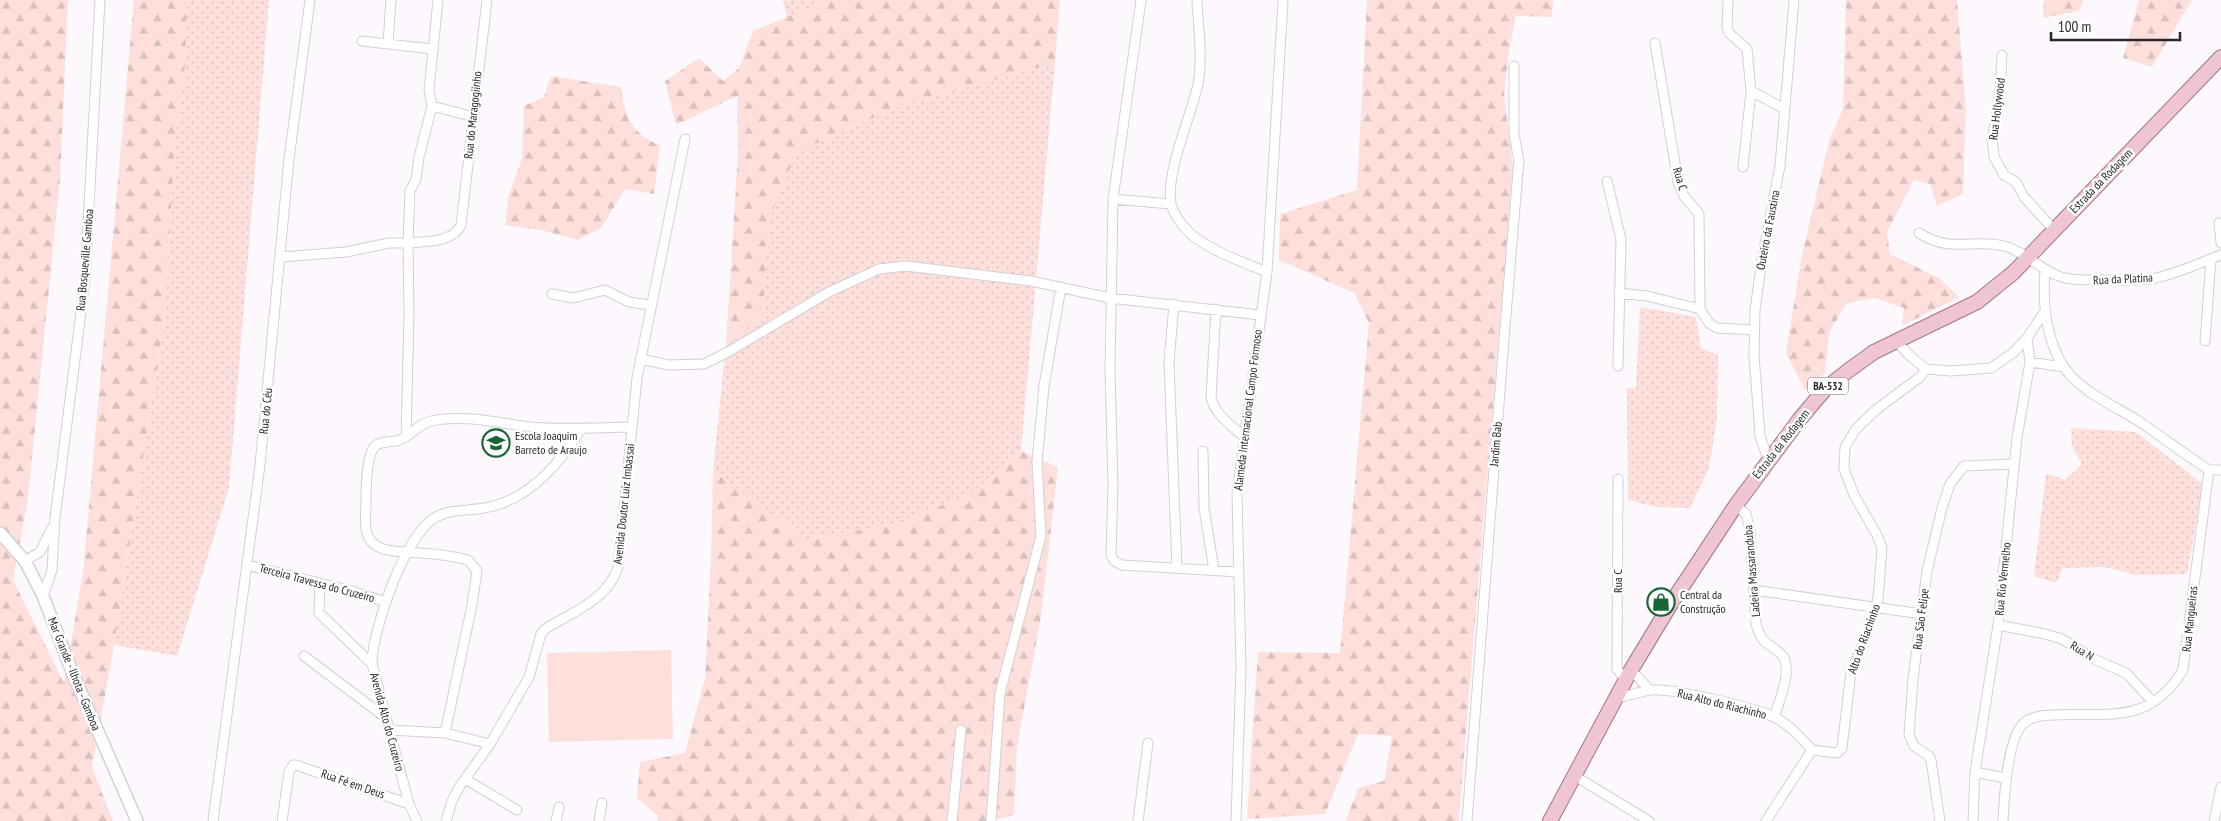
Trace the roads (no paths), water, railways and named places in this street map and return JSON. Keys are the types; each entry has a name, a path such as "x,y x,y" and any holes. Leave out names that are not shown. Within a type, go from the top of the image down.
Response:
{"main road":[{"name":"Estrada da Rodagem","path":"1550,821 1616,698 1672,602 1768,459 1826,388 1868,357 1977,302 2027,258 2221,57"}],"street":[{"name":"Rua Bosqueville Gamboa","path":"43,596 52,570 55,518 84,280 100,0"},
{"name":"Rua do Céu","path":"213,821 264,425 289,159 310,0"},
{"path":"388,44 391,0"},
{"path":"406,437 410,191 416,179 419,156 432,106 429,90 438,0"},
{"name":"Rua do Maragogiinho","path":"408,243 437,240 452,236 459,230 463,212 487,0"},
{"path":"1141,0 1113,199 1110,298 1113,485 1111,555 1114,561 1122,565 1239,572"},
{"path":"1196,0 1200,57 1198,83 1175,168 1171,204 1190,233 1219,251 1266,272"},
{"name":"Alameda Internacional Campo Formoso","path":"1236,821 1241,667 1237,493 1266,272 1283,0"},
{"path":"1728,0 1727,28 1732,37 1747,49 1751,91 1743,167"},
{"name":"Outeiro da Faustina","path":"1768,459 1760,436 1754,330 1758,283 1780,166 1794,0"},
{"path":"362,41 432,49"},
{"name":"Rua C","path":"1655,43 1678,182 1684,196 1699,214 1700,309"},
{"name":"Rua Hollywood","path":"2002,55 2000,92 1992,139 1994,157 2004,174 2016,182 2024,197 2054,230"},
{"name":"Jardim Bab","path":"1467,821 1519,162 1514,134 1514,66"},
{"path":"1751,91 1785,109"},
{"path":"432,106 474,116"},
{"name":"Avenida Doutor Luiz Imbassai","path":"446,821 452,801 490,744 529,677 541,634 545,629 601,594 615,580 618,567 631,427 640,359 685,139"},
{"path":"1607,181 1621,239 1618,366"},
{"path":"1113,199 1171,204"},
{"path":"2219,223 2221,243"},
{"name":"Rua da Platina","path":"1919,233 1938,243 1956,246 1996,244 2007,247 2045,271 2061,277 2078,280 2155,278 2174,273 2221,255"},
{"path":"281,257 346,252 389,243 408,243"},
{"path":"2205,341 2211,259"},
{"path":"640,359 669,365 704,364 728,352 829,292 860,277 892,267 922,266 972,275 1031,280 1110,298 1216,308 1260,315"},
{"path":"2045,271 2045,311 2063,366 2087,390 2142,424 2209,470 2221,470"},
{"path":"991,821 1000,693 1041,536 1037,462 1044,386 1062,287"},
{"path":"552,294 573,298 606,290 628,302 650,305"},
{"path":"1619,293 1647,296 1700,309 1709,323 1717,328 1754,330"},
{"path":"1174,304 1169,362 1177,568"},
{"path":"1216,308 1212,403 1224,418 1244,437"},
{"path":"1897,342 1926,369 1951,371 1991,368 2005,360 2027,338 2045,311"},
{"name":"Rua Rio Vermelho","path":"1973,821 1975,772 1998,625 2014,464 2030,362 2027,338"},
{"path":"2030,362 2063,366"},
{"name":"Alto do Riachinho","path":"1812,750 1837,753 1842,748 1851,672 1868,632 1880,590 1882,548 1878,535 1854,495 1844,469 1845,448 1856,430 1876,409 1920,377 1926,369"},
{"path":"445,733 472,605 477,571 468,560 419,552 392,552 374,544 367,533 366,495 371,453 376,445 380,443 398,441 427,422 439,419 500,422 543,428 631,427"},
{"name":"Avenida Alto do Cruzeiro","path":"417,821 409,804 372,664 374,648 386,602 405,553 436,517 454,511 501,505 521,494 556,465 581,429"},
{"path":"1203,450 1204,508 1214,570"},
{"name":"Rua São Felipe","path":"1940,821 1931,760 1929,756 1914,746 1909,735 1913,679 1930,551 1950,484 1956,474 1964,466 1971,464 2014,464"},
{"name":"Rua Mangueiras","path":"2003,821 2005,778 2015,740 2024,723 2037,716 2127,714 2153,702 2174,683 2183,670 2209,470"},
{"name":"Rua C","path":"1618,479 1617,668 1629,675"},
{"name":"Ladeira Massaranduba","path":"1736,505 1746,514 1750,530 1756,624 1761,640 1779,652 1786,660 1787,670 1774,717"},
{"name":"Rua Bosqueville Gamboa","path":"25,561 40,552 55,518"},
{"name":"Mar Grande - Ilhota - Gamboa","path":"0,533 25,561 43,596 72,674 137,821"},
{"name":"Terceira Travessa do Cruzeiro","path":"247,565 386,602"},
{"path":"320,583 319,613 372,664"},
{"path":"1754,590 1922,614"},
{"name":"Rua N","path":"1998,625 2062,639 2096,660 2126,673 2153,702"},
{"path":"304,656 386,718"},
{"path":"1629,675 1650,690"},
{"name":"Rua Alto do Riachinho","path":"1616,698 1650,690 1674,692 1704,698 1774,717 1812,750"},
{"path":"390,730 445,733 490,744"},
{"path":"952,821 961,730"},
{"path":"1138,821 1148,743"},
{"path":"1766,821 1812,750"},
{"name":"Rua Fé em Deus","path":"282,821 290,772 293,765 296,764 409,804"},
{"path":"1975,772 2005,778"},
{"path":"1575,776 1649,821"},
{"path":"465,779 517,810"},
{"path":"2214,821 2221,787"},
{"path":"599,821 602,803"},
{"path":"556,821 558,807"}],"place":[{"name":"Escola Joaquim Barreto de Araujo","path":"496,443"},
{"name":"Central da Construção","path":"1661,602"}]}
